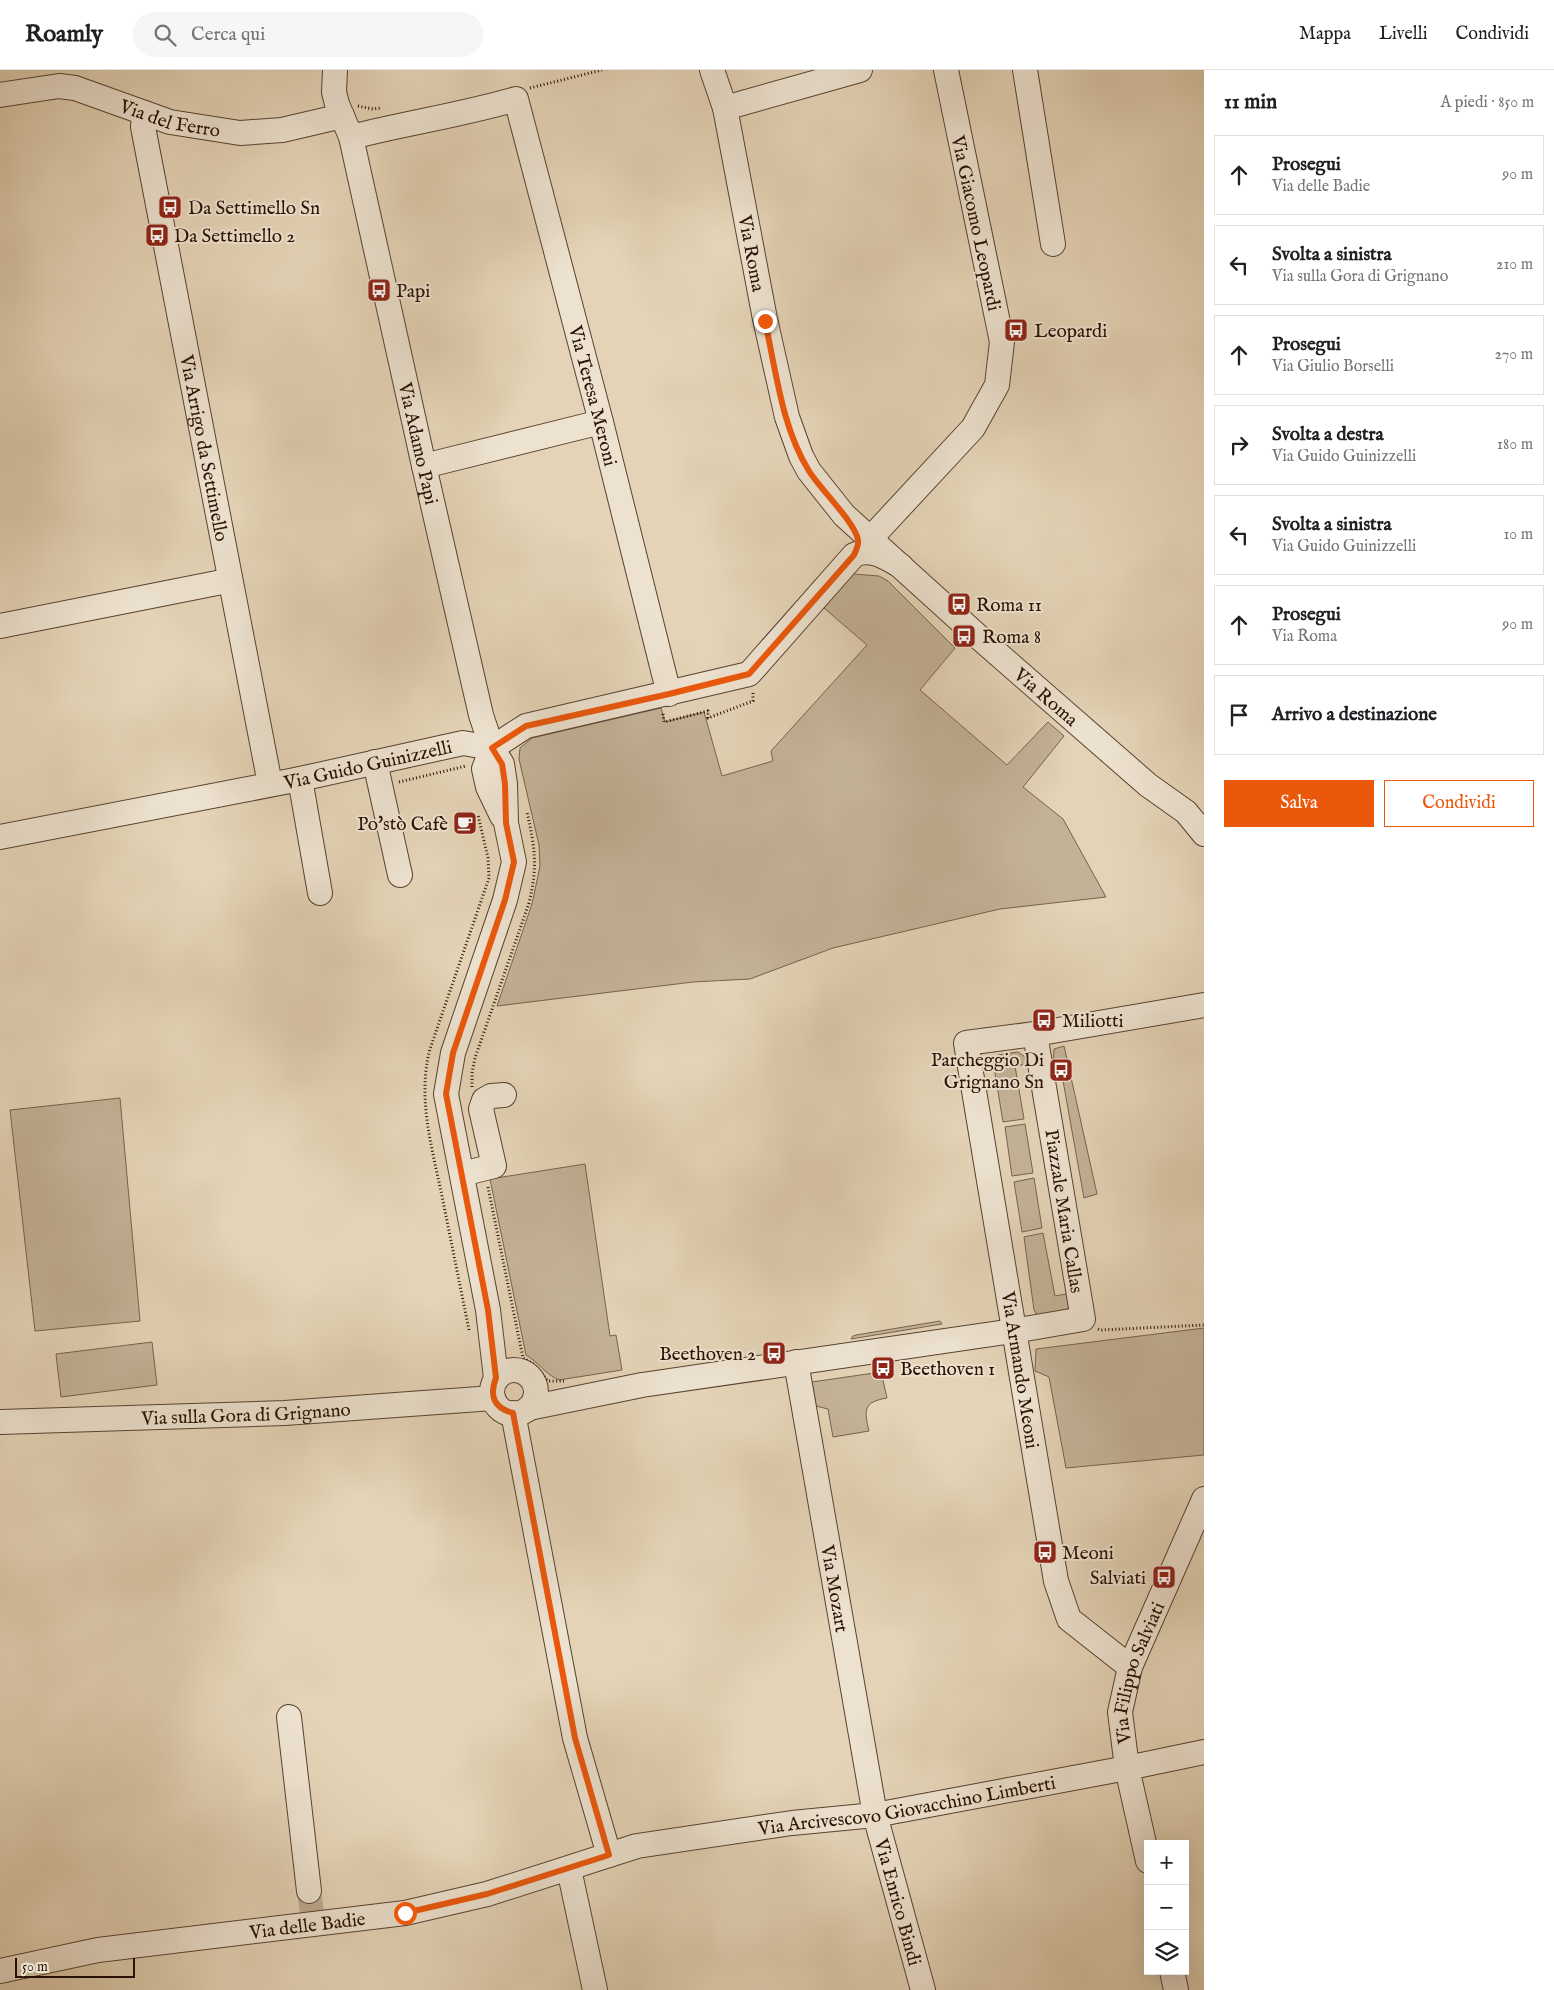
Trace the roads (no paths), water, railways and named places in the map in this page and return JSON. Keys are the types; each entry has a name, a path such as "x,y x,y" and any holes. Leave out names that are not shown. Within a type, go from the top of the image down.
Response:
{"street":[{"name":"Via Roma","path":"712,70 725,108 765,319 787,417 801,456 809,471 844,515 862,547 900,566 1148,785 1193,819 1204,834"},
{"path":"725,108 860,70"},
{"name":"Via Giacomo Leopardi","path":"862,547 973,428 997,385 1002,342 946,70"},
{"path":"1025,70 1053,244"},
{"name":"Via Adamo Papi","path":"334,81 342,116 352,137 481,715 492,748"},
{"name":"Via del Ferro","path":"0,95 59,86 75,88 170,122 240,133 282,130 342,116"},
{"name":"Via Teresa Meroni","path":"352,137 470,112 522,94 601,422 665,700"},
{"name":"Via Arrigo da Settimello","path":"144,113 143,127 270,784"},
{"path":"424,466 601,422"},
{"path":"526,1404 503,1410 496,1405 501,1382 488,1310 473,1171 446,1094 453,1053 505,900 514,862 506,823 488,787 484,768 492,748 526,726 665,700 749,674 862,547"},
{"path":"0,626 230,579"},
{"name":"Via Guido Guinizzelli","path":"0,837 300,779 463,743 492,748"},
{"path":"375,762 400,875"},
{"path":"300,779 320,893"},
{"name":"Via Roma","path":"1179,807 1204,812"},
{"path":"1035,1034 1204,1005"},
{"name":"Via Armando Meoni","path":"1035,1034 966,1043 1056,1581 1069,1619 1130,1667"},
{"name":"Piazzale Maria Callas","path":"526,1404 1083,1319 1035,1034"},
{"path":"473,1171 494,1166 481,1109 484,1100 491,1096 504,1095"},
{"name":"Via Mozart","path":"796,1362 875,1815"},
{"path":"501,1382 524,1372 530,1377 526,1404 575,1738 609,1855"},
{"name":"Via sulla Gora di Grignano","path":"0,1422 285,1413 501,1382"},
{"name":"Via Filippo Salviati","path":"1144,1842 1127,1768 1120,1712 1130,1667 1204,1499"},
{"path":"289,1717 312,1909"},
{"name":"Via Arcivescovo Giovacchino Limberti","path":"609,1855 647,1844 792,1823 875,1815 1204,1752"},
{"name":"Via Enrico Bindi","path":"875,1815 923,1990"},
{"name":"Via delle Badie","path":"0,1971 312,1909 358,1920 405,1913 487,1894 609,1855"},
{"path":"569,1869 595,1990"},
{"path":"1173,1975 1176,1990"}],"tunnel":[{"path":"309,1891 312,1913"}],"place":[{"name":"Da Settimello Sn","path":"170,207"},
{"name":"Da Settimello 2","path":"157,235"},
{"name":"Papi","path":"379,290"},
{"name":"Leopardi","path":"1016,330"},
{"name":"Roma 11","path":"959,604"},
{"name":"Roma 8","path":"964,636"},
{"name":"Po'stò Cafè","path":"465,823"},
{"name":"Miliotti","path":"1044,1020"},
{"name":"Parcheggio Di Grignano Sn","path":"1061,1070"},
{"name":"Beethoven 2","path":"774,1353"},
{"name":"Beethoven 1","path":"883,1368"},
{"name":"Meoni","path":"1045,1552"},
{"name":"Salviati","path":"1164,1577"}]}
